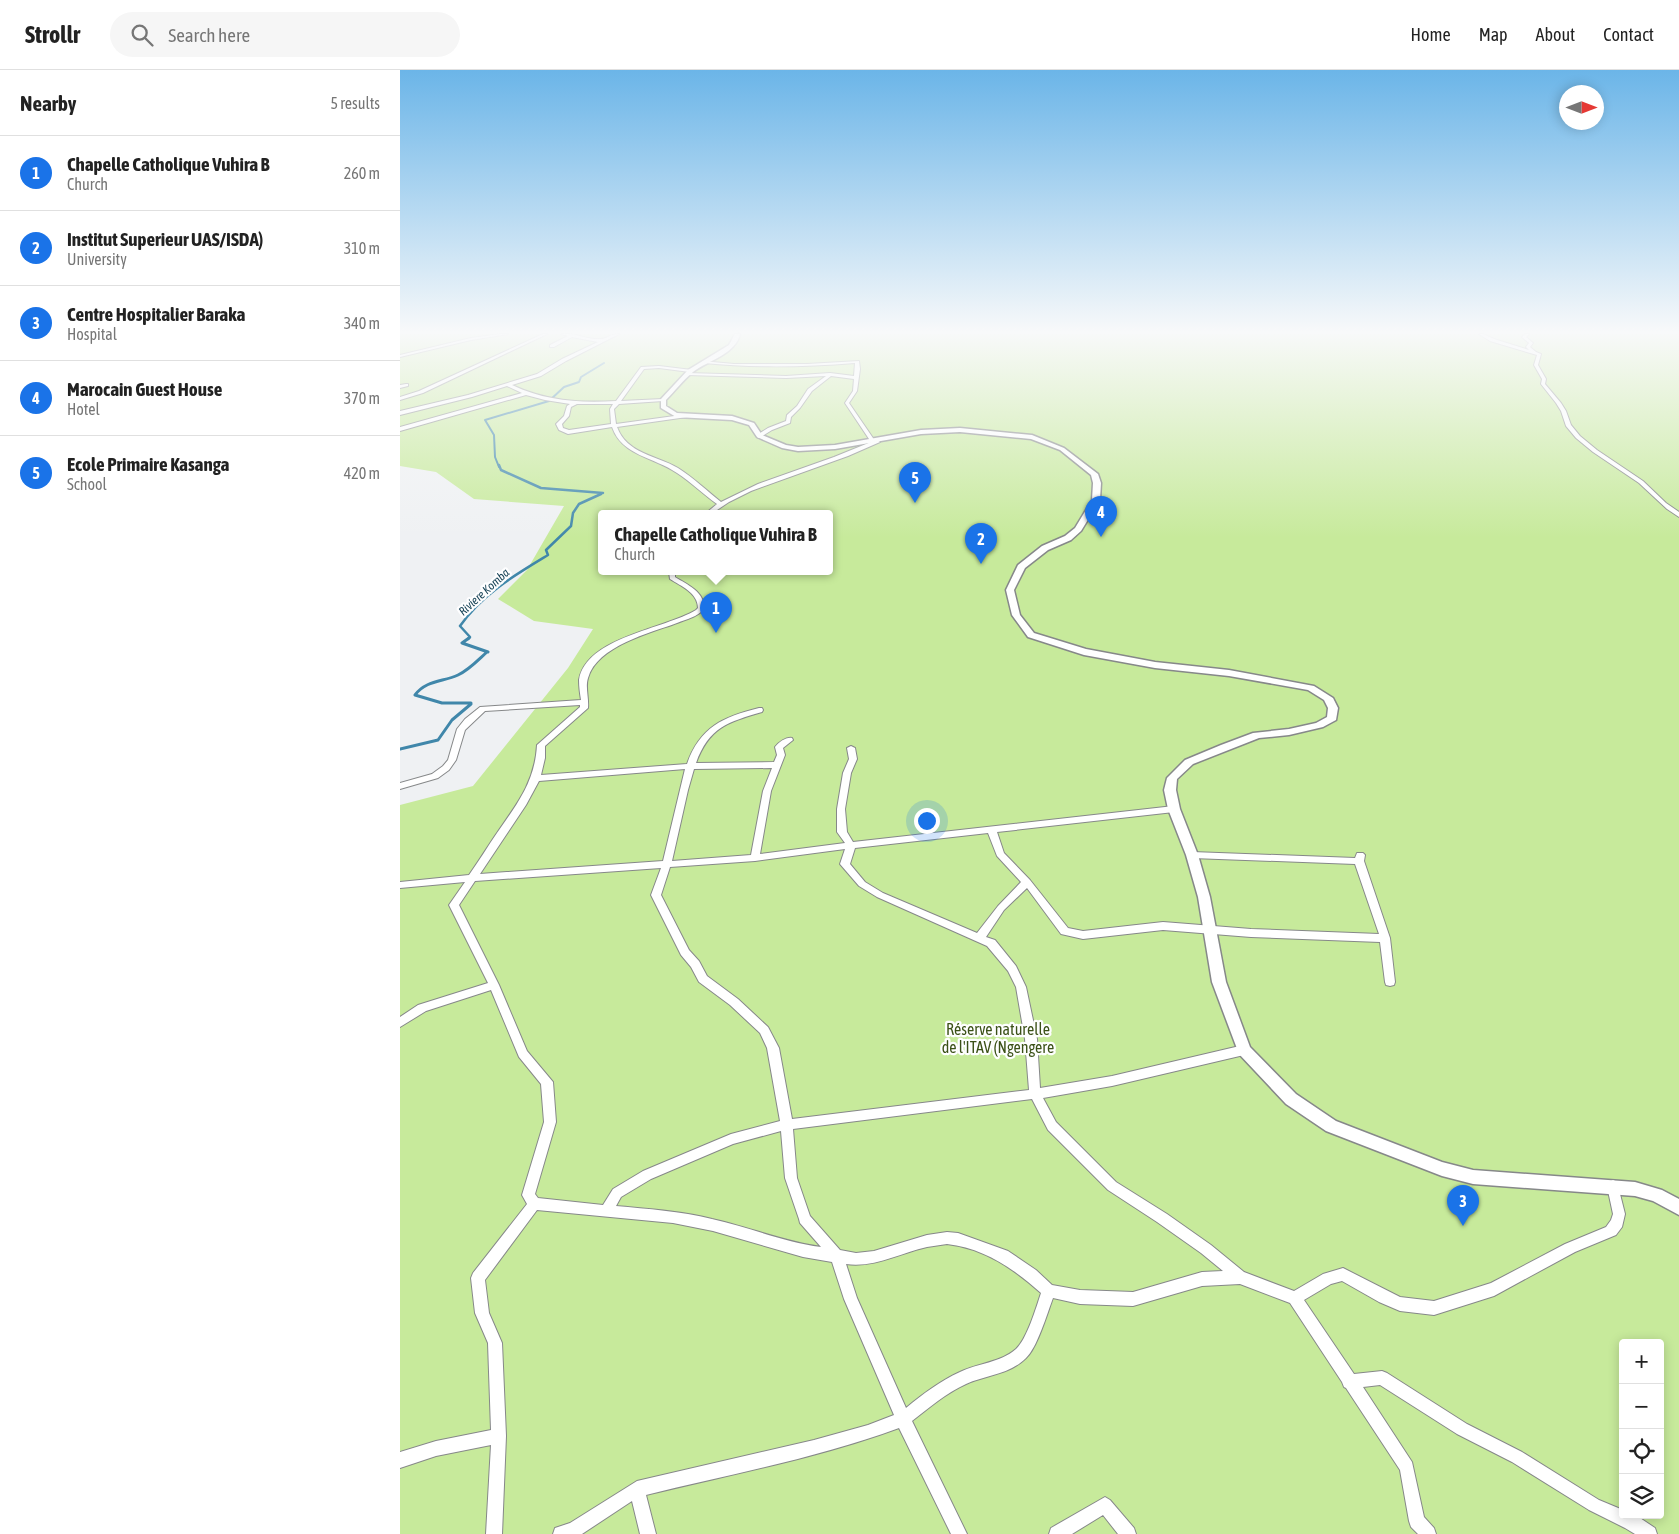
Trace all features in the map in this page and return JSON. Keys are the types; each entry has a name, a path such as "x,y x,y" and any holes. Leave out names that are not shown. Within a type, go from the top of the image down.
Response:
{"street":[{"path":"403,402 416,409"},
{"path":"400,413 442,402"},
{"path":"400,429 495,402"},
{"path":"555,402 590,402"},
{"path":"618,402 612,409 613,425 616,435 629,449 678,470 720,504"},
{"path":"664,402 663,407 676,415 740,420 752,424 759,436 784,447 798,449 835,447 921,432 960,430 1032,438 1062,449 1094,474 1097,483 1096,500 1078,528 1068,538 1045,548 1021,567 1010,590 1016,615 1031,635 1084,652 1155,665 1237,674 1311,688 1328,698 1333,708 1332,718 1319,725 1289,732 1257,735 1225,746 1189,762 1172,778 1170,790 1174,808 1192,855 1204,897 1219,982 1244,1050 1291,1099 1331,1126 1442,1169 1473,1177 1614,1186 1642,1191 1679,1207"},
{"path":"759,436 770,429 788,422 790,416 802,402"},
{"path":"847,402 872,441"},
{"path":"1557,402 1572,431 1643,483 1662,503 1679,515"},
{"path":"575,403 569,406 566,416 559,424 561,429 568,432 689,415"},
{"path":"713,510 720,504 765,483 848,454 884,439"},
{"path":"534,1204 528,1195 550,1122 548,1082 523,1054 494,984 454,904 474,878 520,809 537,778 542,759 541,745 584,708 584,678 589,668 602,654 628,638 682,619 701,609 702,604 699,598 672,578 672,575"},
{"path":"400,786 435,776 446,768 452,760 461,729 472,717 484,709 585,702"},
{"path":"759,710 730,719 717,726 704,738 691,766 666,865 656,895 685,952 703,979 734,1002 764,1030 773,1048 785,1110 791,1178 805,1219 838,1257 851,1299 903,1419 959,1534"},
{"path":"755,858 767,791 781,755 779,747 789,740"},
{"path":"851,748 853,759 847,772 841,809 842,832 851,845"},
{"path":"537,778 691,766 777,765"},
{"path":"400,885 755,858 851,845 1174,808"},
{"path":"992,829 1000,854 1027,882 1065,932 1083,935 1162,926 1210,928 1251,933 1385,938"},
{"path":"851,845 845,864 862,884 880,895 924,916 980,937 992,943 1000,952 1012,969 1021,987 1031,1039 1035,1094 1052,1126 1112,1186 1170,1223 1240,1277 1295,1298 1349,1382 1384,1429 1407,1467 1417,1521 1428,1534"},
{"path":"1192,855 1360,858 1385,938 1390,982"},
{"path":"980,937 1001,908 1027,882"},
{"path":"400,1024 422,1008 494,984"},
{"path":"606,1211 617,1193 647,1175 731,1139 786,1125 1035,1094 1112,1081 1244,1050"},
{"path":"1295,1298 1328,1279 1343,1274 1400,1304 1434,1308 1494,1289 1570,1248 1611,1231 1617,1223 1619,1214 1614,1186"},
{"path":"534,1204 673,1217 713,1225 803,1251 856,1259 874,1257 927,1241 947,1238 958,1239 1003,1255 1031,1274 1049,1292 1080,1297 1133,1299 1202,1279 1240,1277"},
{"path":"494,1534 499,1436 495,1342 482,1313 478,1278 534,1204"},
{"path":"561,1534 574,1530 638,1489 814,1447 868,1432 903,1419 939,1391 964,1377 1002,1366 1022,1352 1033,1334 1049,1292"},
{"path":"1349,1382 1382,1378 1462,1429 1517,1457 1594,1505 1630,1522 1649,1534"},
{"path":"400,1460 419,1452 461,1442 499,1436"},
{"path":"638,1489 648,1534"},
{"path":"1057,1534 1105,1505 1128,1534"}],"green space":[{"name":"Réserve naturelle de l'ITAV (Ngengere","path":"400,402 1679,402 1679,1534 400,1534 400,805 473,786 568,668 593,629 534,621 498,599 527,570 564,506 474,499 436,472 400,466"}],"waterway":[{"path":"499,467 495,457 494,435 485,420 545,402"},
{"path":"499,465 501,470 541,488 603,493"},
{"name":"Riviere Komba","path":"469,638 460,626 478,604 500,586 548,555 546,550 571,526 573,513 579,504 601,494"},
{"name":"Riviere Komba","path":"469,638 462,643 488,652"},
{"path":"471,703 442,703 415,695 429,684 462,673 487,652"},
{"path":"400,749 438,740 452,720 471,704"}],"place":[{"name":"Ecole Primaire Kasanga","path":"915,503"},
{"name":"Marocain Guest House","path":"1101,537"},
{"name":"Institut Superieur UAS/ISDA)","path":"981,564"},
{"name":"Chapelle Catholique Vuhira B","path":"716,633"},
{"name":"Centre Hospitalier Baraka","path":"1463,1226"}]}
